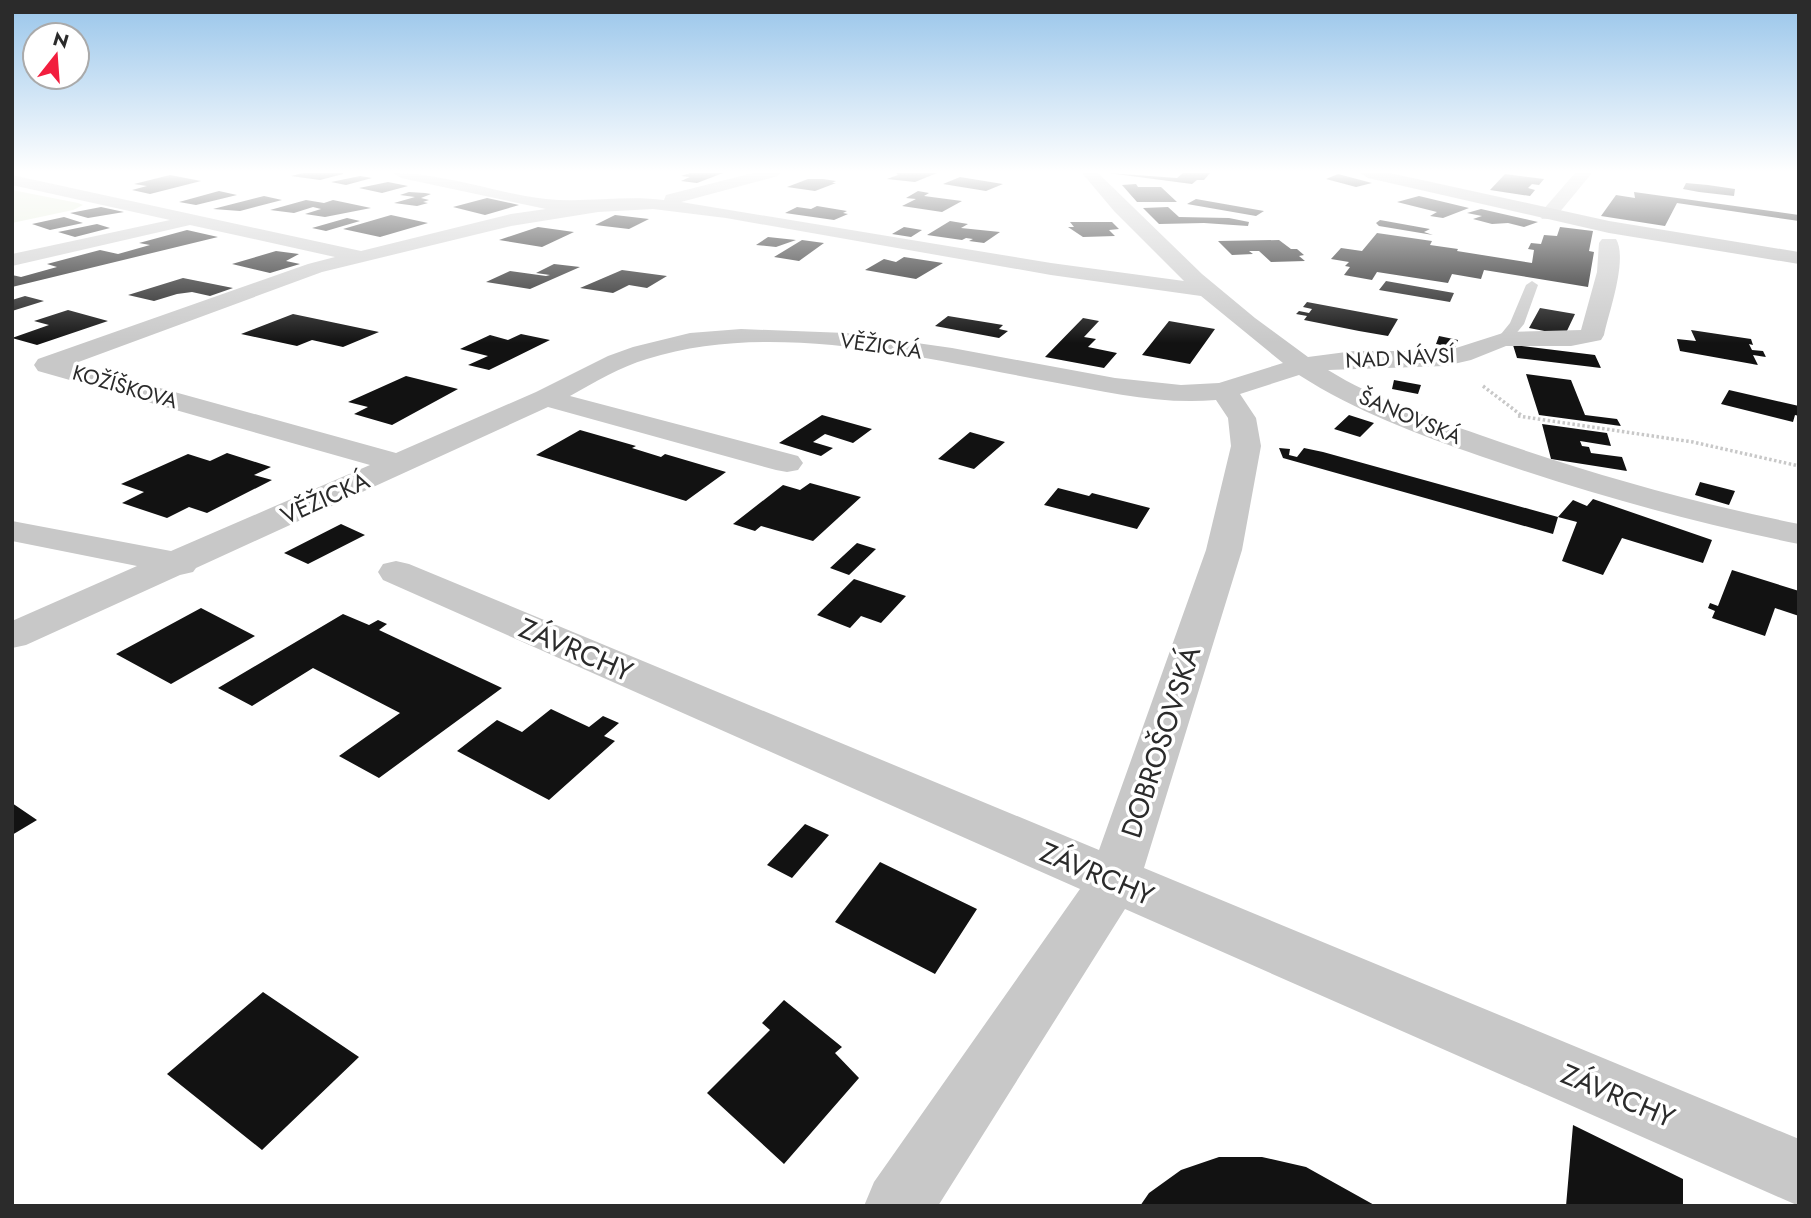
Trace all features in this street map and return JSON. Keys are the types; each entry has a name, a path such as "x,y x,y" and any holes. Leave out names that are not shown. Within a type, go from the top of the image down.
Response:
{"street":[{"path":"12,260 149,230"},
{"path":"239,230 360,256 470,230"},
{"path":"824,230 1051,269 1204,290"},
{"name":"ŠANOVSKÁ","path":"1144,230 1204,290 1304,366 1403,418 1575,479 1799,534"},
{"path":"1593,230 1609,235 1799,258"},
{"name":"NAD NÁVSÍ","path":"1304,366 1353,359 1446,358 1473,353 1504,339 1577,340 1592,335 1608,272 1609,235"},
{"name":"KOŽÍŠKOVA","path":"360,256 236,296 47,365 401,464"},
{"name":"VĚŽICKÁ","path":"12,636 401,464 546,398 608,365 642,352 686,343 757,336 825,338 884,345 1174,394 1224,391"},
{"path":"1224,391 1252,380 1304,366"},
{"name":"DOBROŠOVSKÁ","path":"898,1206 1115,882 1224,550 1246,446 1242,418 1224,391"},
{"path":"546,398 787,463"},
{"path":"12,531 180,564"},
{"name":"ZÁVRCHY","path":"396,572 1115,882 1799,1172"}],"lane":[{"path":"1504,339 1517,324 1532,285"}],"path":[{"path":"1510,415 1693,442 1799,466"}],"building":[{"path":"69,230 103,230 75,237 58,232"},
{"path":"187,230 218,237 12,287 12,275 21,277 57,267 47,264 100,250 118,254 150,245 139,243"},
{"path":"347,230 405,230 380,237"},
{"path":"529,230 574,232 542,247 499,240"},
{"path":"899,230 922,230 911,237 892,234"},
{"path":"935,230 1000,232 984,243 966,238 962,240 927,235"},
{"path":"1072,230 1111,230 1115,236 1083,237"},
{"path":"1402,230 1428,230 1424,232 1433,235"},
{"path":"1559,230 1593,231 1589,251 1594,252 1588,287 1484,270 1481,279 1452,274 1448,283 1377,272 1372,280 1344,275 1350,267 1345,266 1349,262 1331,259 1341,248 1362,251 1377,233 1432,241 1430,245 1532,263 1534,250 1528,249 1531,243 1541,244 1544,235 1557,236"},
{"path":"768,237 796,240 776,247 756,245"},
{"path":"802,240 824,243 799,261 774,257"},
{"path":"1279,240 1291,249 1297,249 1304,255 1299,256 1305,261 1271,262 1259,251 1232,255 1218,241"},
{"path":"276,251 299,254 286,261 300,264 270,273 232,264"},
{"path":"904,257 943,263 916,279 865,270 884,259 896,262"},
{"path":"554,264 580,267 530,289 486,282 510,271 550,275 536,273"},
{"path":"622,270 667,276 647,288 629,285 613,293 580,288"},
{"path":"183,278 233,288 210,296 192,292 154,301 128,295"},
{"path":"1386,281 1454,293 1450,302 1379,290"},
{"path":"25,296 44,301 12,311 12,300"},
{"path":"1307,302 1398,319 1388,336 1359,331 1304,320 1307,316 1296,314 1299,311 1309,313 1312,309 1303,307"},
{"path":"1540,308 1575,314 1565,335 1529,328"},
{"path":"68,310 108,321 37,345 12,338 49,325 34,321"},
{"path":"293,314 379,332 343,347 312,340 297,346 241,334"},
{"path":"948,316 1003,325 999,329 1008,331 999,338 935,326"},
{"path":"1083,318 1099,321 1084,337 1096,339 1088,347 1117,353 1104,368 1045,357"},
{"path":"1169,321 1215,329 1190,364 1142,355"},
{"path":"1691,330 1751,339 1753,345 1749,344 1752,350 1763,351 1766,357 1753,355 1758,365 1680,351 1677,339 1696,341"},
{"path":"521,334 550,340 489,370 468,365 488,356 460,349 490,335 508,340"},
{"path":"1439,336 1458,340 1455,348 1436,344"},
{"path":"1513,345 1595,355 1601,368 1517,358"},
{"path":"1526,374 1571,380 1585,415 1617,419 1621,426 1539,415"},
{"path":"406,376 458,389 392,425 354,414 368,407 348,402"},
{"path":"1394,380 1421,385 1418,394 1392,389"},
{"path":"1729,390 1799,406 1799,416 1795,415 1793,422 1721,404"},
{"path":"822,415 872,429 853,443 825,434 813,442 833,448 821,456 779,443"},
{"path":"1349,415 1374,423 1360,437 1334,429"},
{"path":"1542,424 1607,433 1611,446 1580,441 1582,446 1589,447 1591,453 1622,457 1627,471 1551,459"},
{"path":"580,430 636,446 632,448 661,457 665,454 726,472 686,501 536,455"},
{"path":"970,432 1005,442 974,469 938,459"},
{"path":"1279,448 1290,449 1289,455 1297,457 1304,448 1323,452 1558,517 1553,534 1283,458"},
{"path":"227,453 271,467 254,475 272,480 207,513 189,507 167,518 122,503 144,492 121,484 188,454 210,461"},
{"path":"1700,482 1735,491 1729,505 1695,495"},
{"path":"810,483 861,497 813,541 761,526 755,531 733,524 783,485 800,490"},
{"path":"1058,488 1089,496 1092,493 1150,508 1137,529 1044,505"},
{"path":"1593,499 1712,540 1703,563 1622,538 1603,575 1562,561 1577,522 1558,517 1573,500 1587,506"},
{"path":"341,524 365,535 308,564 284,553"},
{"path":"857,543 876,549 849,575 830,568"},
{"path":"1732,570 1799,591 1799,616 1775,608 1765,636 1712,618 1715,611 1708,608 1710,603 1718,606"},
{"path":"854,579 906,596 881,623 861,616 850,628 817,615"},
{"path":"201,608 255,636 171,684 116,654"},
{"path":"343,614 369,625 378,620 387,624 379,630 502,688 379,778 339,756 400,713 313,668 252,706 218,688"},
{"path":"551,709 589,727 603,716 619,723 604,736 615,741 549,800 457,751 497,720 522,732"},
{"path":"12,803 37,820 12,835"},
{"path":"805,824 829,835 792,878 767,865"},
{"path":"880,862 977,909 935,974 835,922"},
{"path":"263,992 359,1057 262,1150 167,1074"},
{"path":"784,1000 842,1047 835,1053 859,1078 784,1164 707,1093 770,1030 762,1023"},
{"path":"1573,1125 1683,1179 1683,1206 1566,1206"},
{"path":"1219,1157 1262,1157 1306,1167 1376,1206 1140,1206 1149,1193 1181,1170"}]}
